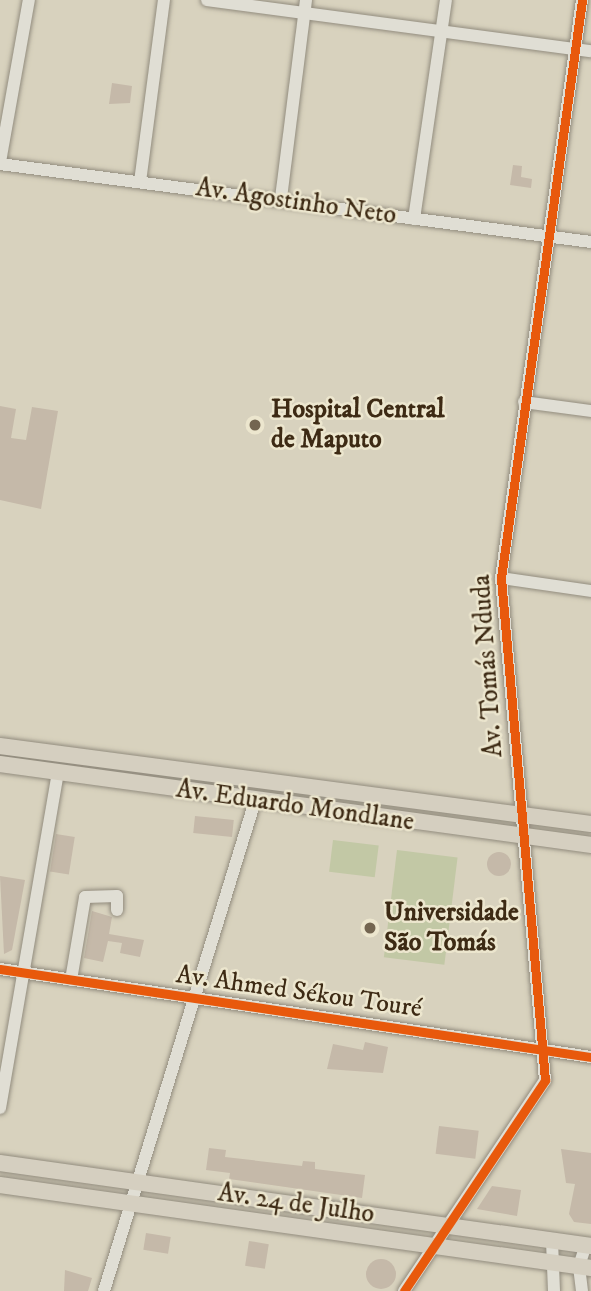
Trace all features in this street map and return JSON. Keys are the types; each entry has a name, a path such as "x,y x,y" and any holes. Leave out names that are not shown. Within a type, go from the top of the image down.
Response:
{"main road":[{"name":"Av. Eduardo Mondlane","path":"0,746 591,824"},
{"name":"Av. Eduardo Mondlane","path":"0,764 591,845"},
{"name":"Av. 24 de Julho","path":"0,1163 588,1246"},
{"name":"Av. 24 de Julho","path":"0,1185 551,1264 583,1276"}],"street":[{"path":"0,163 29,0"},
{"path":"140,182 164,0"},
{"path":"207,0 305,6 441,33 591,51"},
{"path":"414,219 446,0"},
{"name":"Av. Tomás Nduda","path":"404,1291 451,1226 542,1086 524,836 501,578 582,0"},
{"path":"281,198 305,6"},
{"name":"Av. Agostinho Neto","path":"0,163 281,198 414,219 591,242"},
{"path":"524,402 591,411"},
{"path":"501,578 591,591 591,602"},
{"path":"0,1108 58,773"},
{"path":"104,1291 135,1184 197,998 255,801"},
{"path":"71,980 85,897 117,896 117,910"},
{"name":"Av. Ahmed Sékou Touré","path":"0,969 591,1057"},
{"path":"552,1241 554,1291"},
{"path":"583,1276 588,1246"}],"green space":[{"path":"333,840 379,846 375,877 329,872"},
{"path":"397,850 458,857 444,965 384,957"}],"building":[{"path":"112,83 132,86 130,103 109,104"},
{"path":"513,165 522,166 521,177 532,179 531,188 510,185"},
{"path":"0,406 16,409 11,438 26,440 32,407 58,411 41,509 0,500"},
{"path":"195,816 234,820 232,837 193,833"},
{"path":"56,834 75,837 69,875 50,872"},
{"path":"499,852 508,855 511,864 508,873 499,876 490,873 487,864 490,855"},
{"path":"0,876 25,880 12,950 4,954"},
{"path":"92,911 112,917 109,934 144,940 140,957 120,953 122,943 108,941 103,962 84,958"},
{"path":"365,1042 388,1047 383,1073 327,1069 333,1044 363,1050"},
{"path":"439,1126 479,1131 475,1159 436,1154"},
{"path":"209,1148 226,1150 225,1157 302,1166 303,1161 315,1162 315,1169 365,1175 362,1198 229,1179 230,1173 206,1170"},
{"path":"561,1149 591,1153 591,1224 574,1222 569,1214 575,1184 566,1183"},
{"path":"492,1186 521,1190 517,1216 477,1209"},
{"path":"146,1233 171,1237 168,1254 143,1250"},
{"path":"249,1241 269,1244 265,1269 245,1266"},
{"path":"381,1259 392,1263 396,1274 392,1285 381,1289 370,1285 366,1274 370,1263"},
{"path":"65,1270 92,1278 88,1291 64,1291"}],"cycle path":[{"path":"404,1291 545,1080 501,578 582,0"},
{"path":"0,969 591,1057"}],"place":[{"name":"Hospital Central de Maputo","path":"255,425"},
{"name":"Universidade São Tomás","path":"370,928"}]}
